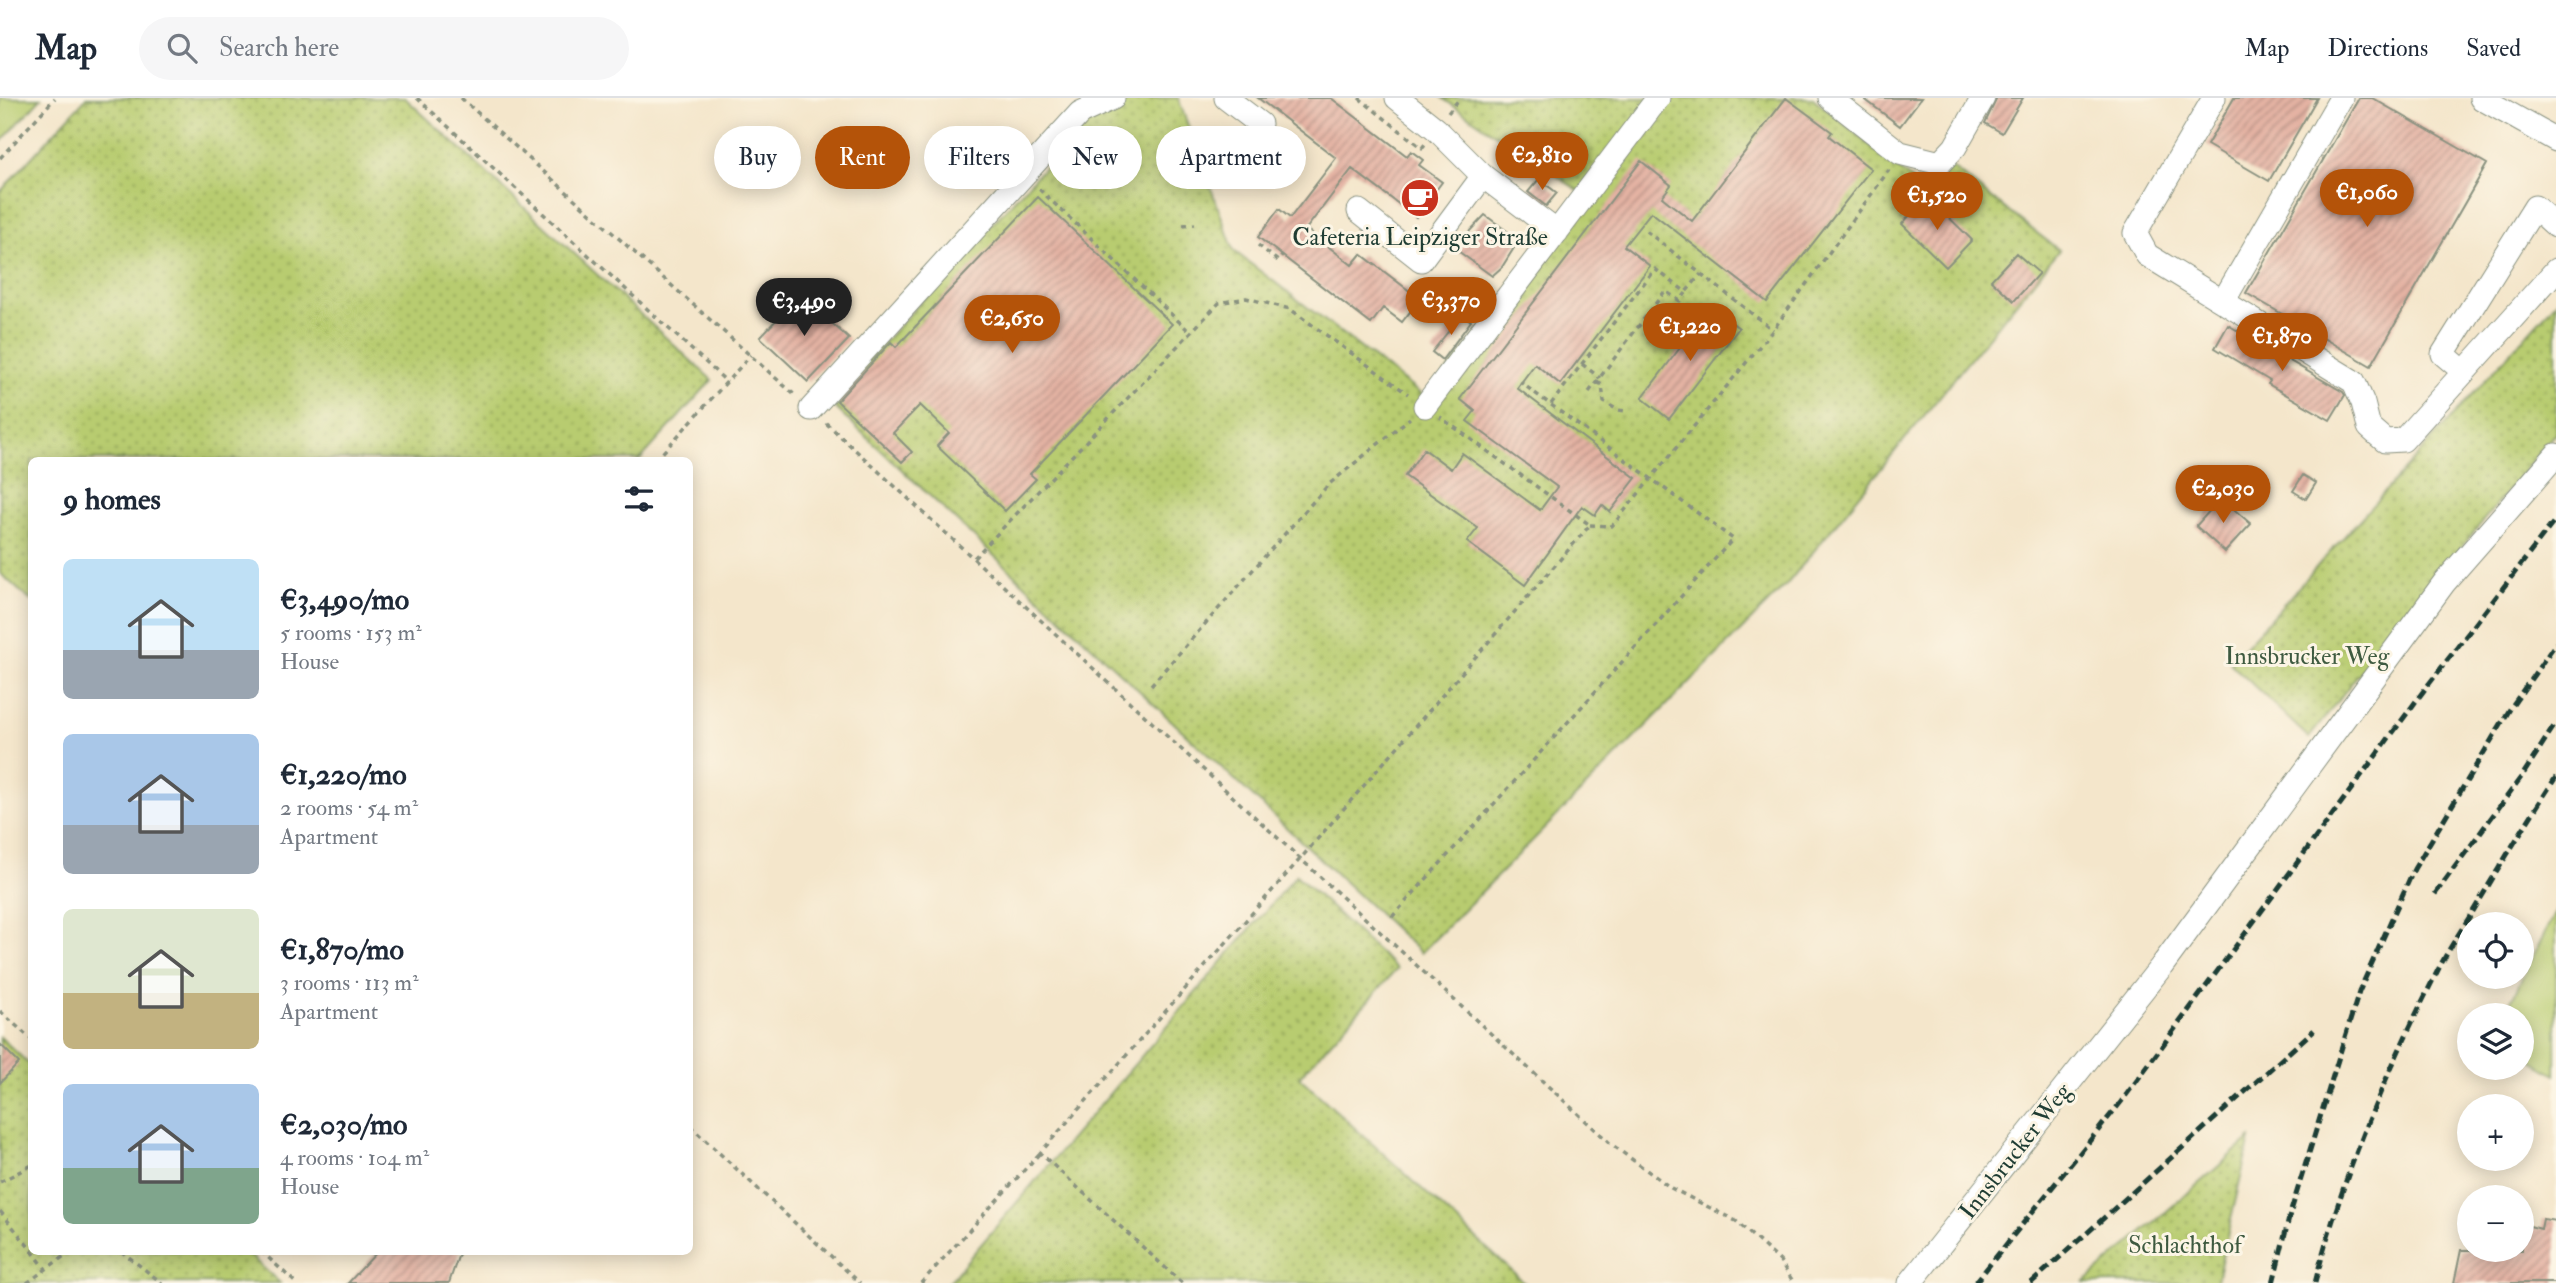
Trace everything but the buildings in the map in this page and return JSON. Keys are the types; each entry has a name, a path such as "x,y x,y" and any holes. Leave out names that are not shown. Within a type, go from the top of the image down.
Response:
{"street":[{"path":"1034,164 1080,113 1113,98"},
{"path":"1227,98 1260,124"},
{"path":"1397,98 1436,129 1483,176 1557,232"},
{"path":"1425,406 1658,98"},
{"path":"1830,98 1900,152 1940,163 1955,147 1983,98"},
{"path":"2214,98 2134,233 2147,255 2354,382 2369,427 2385,441 2403,440 2556,270"},
{"path":"2224,300 2341,98"},
{"path":"2481,98 2556,140"},
{"path":"1359,211 1422,260 1483,176"},
{"path":"811,409 1011,189"},
{"path":"2463,371 2443,354 2535,207 2556,226"},
{"name":"Innsbrucker Weg","path":"1910,1283 2161,967 2444,583 2556,455"}],"path":[{"path":"0,158 55,98"},
{"path":"416,98 727,382"},
{"path":"461,98 811,409 1611,1144 1671,1188 1737,1221 1780,1261 1794,1283"},
{"path":"974,558 1219,303 1246,298 1290,309 1590,525 1612,526 1773,330 1900,152"},
{"path":"1034,184 1190,332"},
{"path":"1183,225 1195,225"},
{"path":"1646,231 1773,330"},
{"path":"1258,245 1278,261 1282,256"},
{"path":"1550,404 1655,269 1686,292"},
{"path":"1589,392 1665,291 1680,301 1700,274"},
{"path":"659,457 751,355"},
{"path":"1581,364 1602,385 1604,402 1618,410 1626,411"},
{"path":"1392,917 1733,539 1520,382"},
{"path":"1151,685 1328,485 1425,406"},
{"path":"921,1283 1301,858 1590,525"},
{"path":"0,1011 28,1036"},
{"path":"693,1129 860,1283"},
{"path":"1040,1153 1182,1283"},
{"path":"0,1182 28,1167"},
{"path":"0,1211 28,1246"},
{"path":"35,1255 46,1269"},
{"path":"27,1283 65,1255"},
{"path":"126,1255 162,1283"},
{"path":"265,1255 296,1283"}],"green space":[{"path":"0,98 41,98 0,143"},
{"path":"86,98 405,98 712,380 643,457 28,457 28,598 0,573 0,192"},
{"path":"1133,98 1178,98 1188,126 1156,126 1156,189 1211,189 1234,251 1426,398 1585,195 1442,98 1813,98 1926,192 1951,167 2059,250 1787,584 1421,953 829,402 1024,189 1034,189 1034,178 1048,163 1048,189 1142,189 1142,126 1083,125"},
{"name":"Innsbrucker Weg","path":"2556,302 2556,432 2384,641 2309,738 2230,663"},
{"path":"1296,875 1397,969 1299,1077 1525,1283 949,1282"},
{"path":"2556,910 2556,1075 2534,1061 2534,1003 2510,1003 2517,989 2534,989 2534,954"},
{"path":"0,1037 28,1063 28,1255 249,1255 280,1283 0,1283"},
{"name":"Schlachthof","path":"2250,1139 2216,1283 2084,1283"}],"railway":[{"path":"1975,1283 2121,1102 2422,693 2556,519"},
{"path":"2273,1283 2290,1214 2359,992 2414,869 2510,709 2556,643"},
{"path":"2435,894 2522,776 2556,723"},
{"path":"2315,1283 2352,1163 2419,1009 2450,948 2556,777"},
{"path":"2031,1283 2314,1030"}],"place":[{"name":"Cafeteria Leipziger Straße","path":"1420,198"}]}
